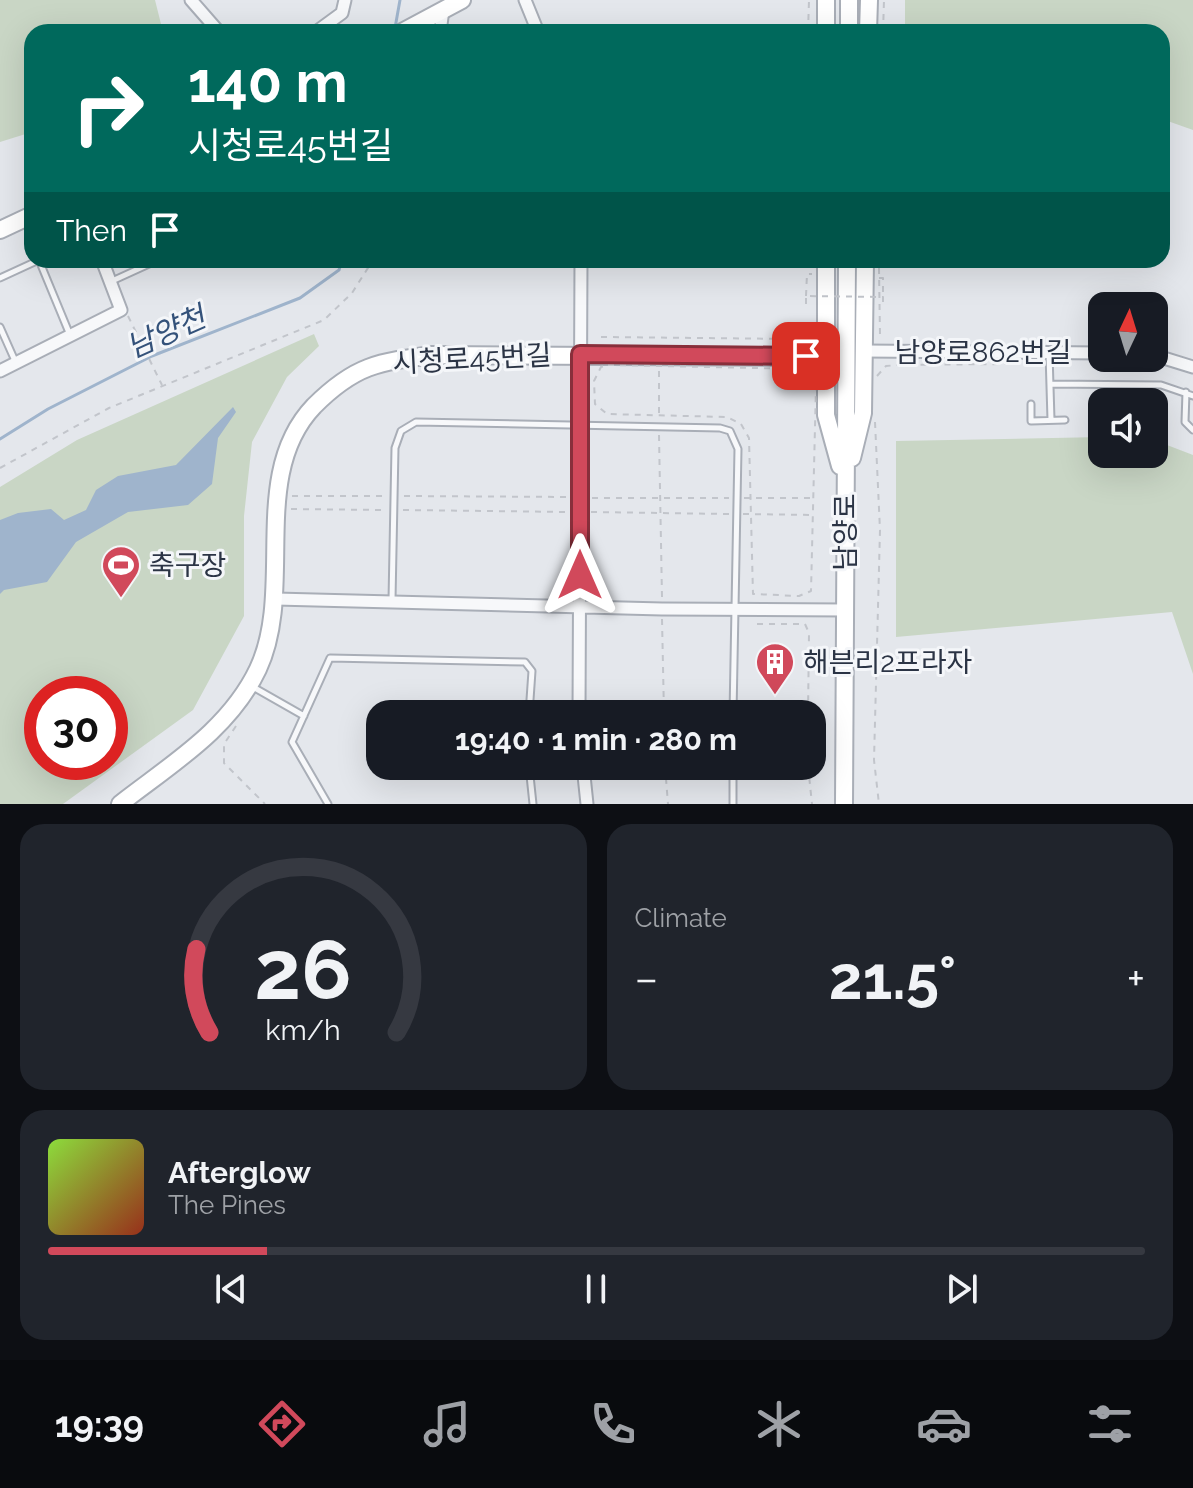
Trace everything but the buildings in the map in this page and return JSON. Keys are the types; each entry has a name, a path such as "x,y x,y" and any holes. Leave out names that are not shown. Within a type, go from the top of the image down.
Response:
{"main road":[{"path":"416,24 462,0"},
{"path":"826,0 826,24"},
{"path":"849,0 849,24"},
{"path":"868,24 869,0"},
{"path":"0,230 24,219"},
{"path":"826,268 826,415 845,487"},
{"name":"남양로","path":"844,804 847,268"},
{"path":"845,487 863,413 865,268"},
{"name":"시청로45번길","path":"120,804 213,733 240,702 249,685 270,635 276,599 278,502 283,460 306,415 340,380 383,362 433,355 826,357"}],"street":[{"path":"191,0 212,24"},
{"path":"327,24 342,13 345,0"},
{"path":"525,0 535,24"},
{"path":"441,24 443,10"},
{"path":"0,371 121,310 105,268"},
{"path":"579,700 581,268"},
{"name":"남양로862번길","path":"864,351 1088,353"},
{"path":"1168,359 1193,367"},
{"path":"276,599 662,609 845,610"},
{"path":"584,780 587,804"}],"lane":[{"path":"0,278 24,267"},
{"path":"42,268 70,335"},
{"path":"111,282 141,268"},
{"path":"0,327 16,363"},
{"path":"1049,352 1051,420"},
{"path":"1050,384 1145,384 1193,396"},
{"path":"1186,392 1185,422 1193,430"},
{"path":"1031,404 1031,421 1065,420"},
{"path":"392,602 395,448 401,431 416,422 730,431 738,449 738,610 734,700"},
{"path":"328,804 292,742 330,658 525,662 532,671 530,700"},
{"path":"249,685 304,716"},
{"path":"530,780 533,804"},
{"path":"733,780 733,804"}],"path":[{"path":"808,24 809,0"},
{"path":"883,24 884,0"},
{"path":"0,468 48,439 162,385 324,320 352,293 368,268"},
{"path":"879,268 880,335"},
{"path":"807,274 813,275 813,304 806,304 806,296 807,274"},
{"path":"879,278 883,278 881,306"},
{"path":"806,296 883,297"},
{"path":"601,337 799,339 811,330 813,314"},
{"path":"131,318 162,385"},
{"path":"875,383 880,371 898,365 1022,364"},
{"path":"659,366 664,700"},
{"path":"875,422 880,530 874,760 879,804"},
{"path":"278,502 394,496 814,498"},
{"path":"278,502 394,510 814,515"},
{"path":"757,624 805,624 809,633 808,700"},
{"path":"238,723 224,744 224,763 265,804"},
{"path":"666,780 668,804"},
{"path":"809,780 812,804"}],"green space":[{"path":"0,0 155,0 161,24 24,24 24,134 0,142"},
{"path":"905,0 1193,0 1193,130 1170,122 1170,24 905,24"},
{"path":"314,334 319,346 287,377 252,442 244,516 244,616 193,710 128,757 128,676 24,676 24,780 96,780 63,804 0,804 0,487 77,440"},
{"path":"1088,437 1088,468 1168,468 1168,445 1193,455 1193,674 1172,612 896,637 896,441"}],"water":[{"path":"233,407 236,412 218,438 212,484 188,505 128,512 76,542 47,582 4,590 0,594 0,520 18,513 51,509 64,520 86,510 96,490 118,476 176,465"}],"waterway":[{"name":"남양천","path":"396,24 400,0"},
{"name":"남양천","path":"0,439 48,409 152,356 300,298 340,268"}],"place":[{"name":"축구장","path":"121,599"},
{"name":"해븐리2프라자","path":"775,696"}],"route":[{"path":"580,575 580,354 806,356"}]}
